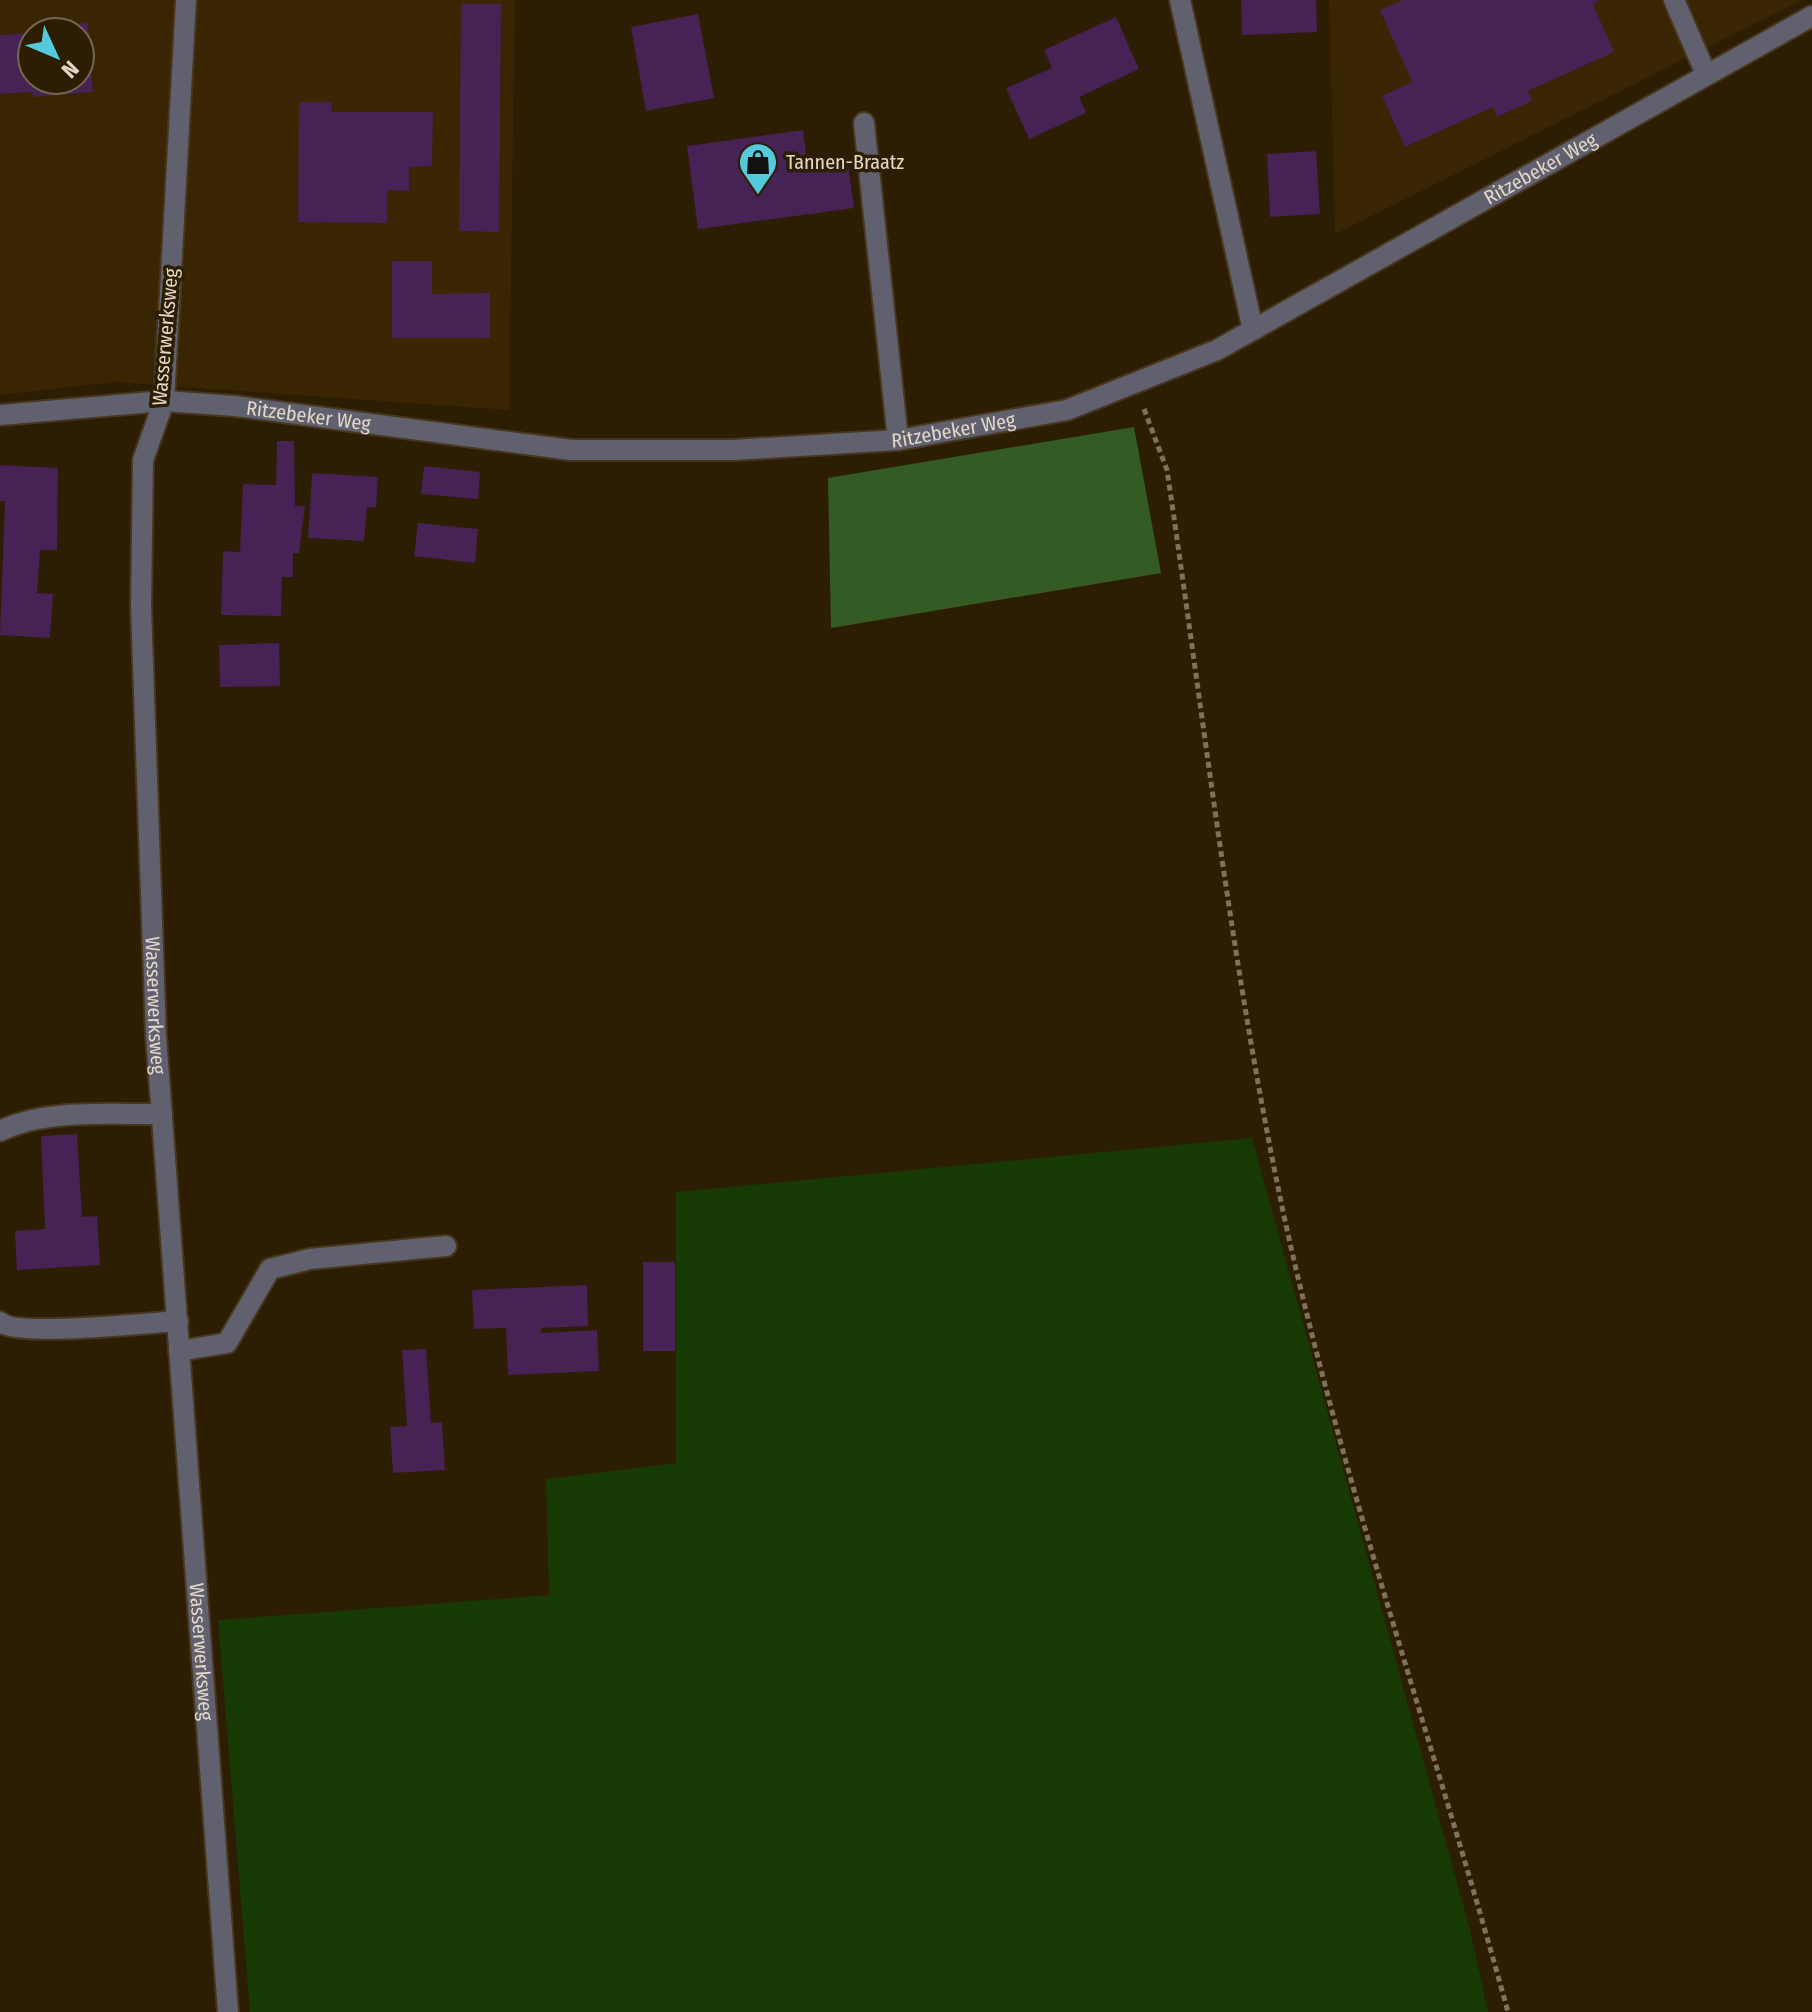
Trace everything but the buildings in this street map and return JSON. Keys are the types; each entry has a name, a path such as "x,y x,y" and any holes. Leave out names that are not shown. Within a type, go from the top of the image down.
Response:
{"street":[{"name":"Wasserwerksweg","path":"186,0 164,401 143,460 141,607 162,1114 228,2012"},
{"path":"1180,0 1253,330"},
{"path":"1674,0 1706,74"},
{"name":"Ritzebeker Weg","path":"0,415 164,401 235,406 571,450 733,450 898,440 1067,410 1135,386 1217,350 1812,16"},
{"path":"864,123 898,440"},
{"path":"0,1131 17,1123 75,1116 162,1114"},
{"path":"179,1351 227,1343 270,1269 310,1259 446,1246"},
{"path":"0,1322 5,1326 34,1330 178,1321"}],"path":[{"path":"1135,386 1167,470 1245,996 1284,1215 1347,1474 1508,2012"}],"shaded area":[{"path":"0,0 515,0 509,410 114,382 0,395"},
{"path":"1329,0 1802,0 1335,234"}],"green space":[{"path":"1134,427 1161,573 831,628 828,478"},
{"path":"1252,1138 1470,1930 1488,2012 250,2012 218,1620 549,1595 546,1479 676,1463 676,1192"}],"place":[{"name":"Tannen-Braatz","path":"758,196"}]}
